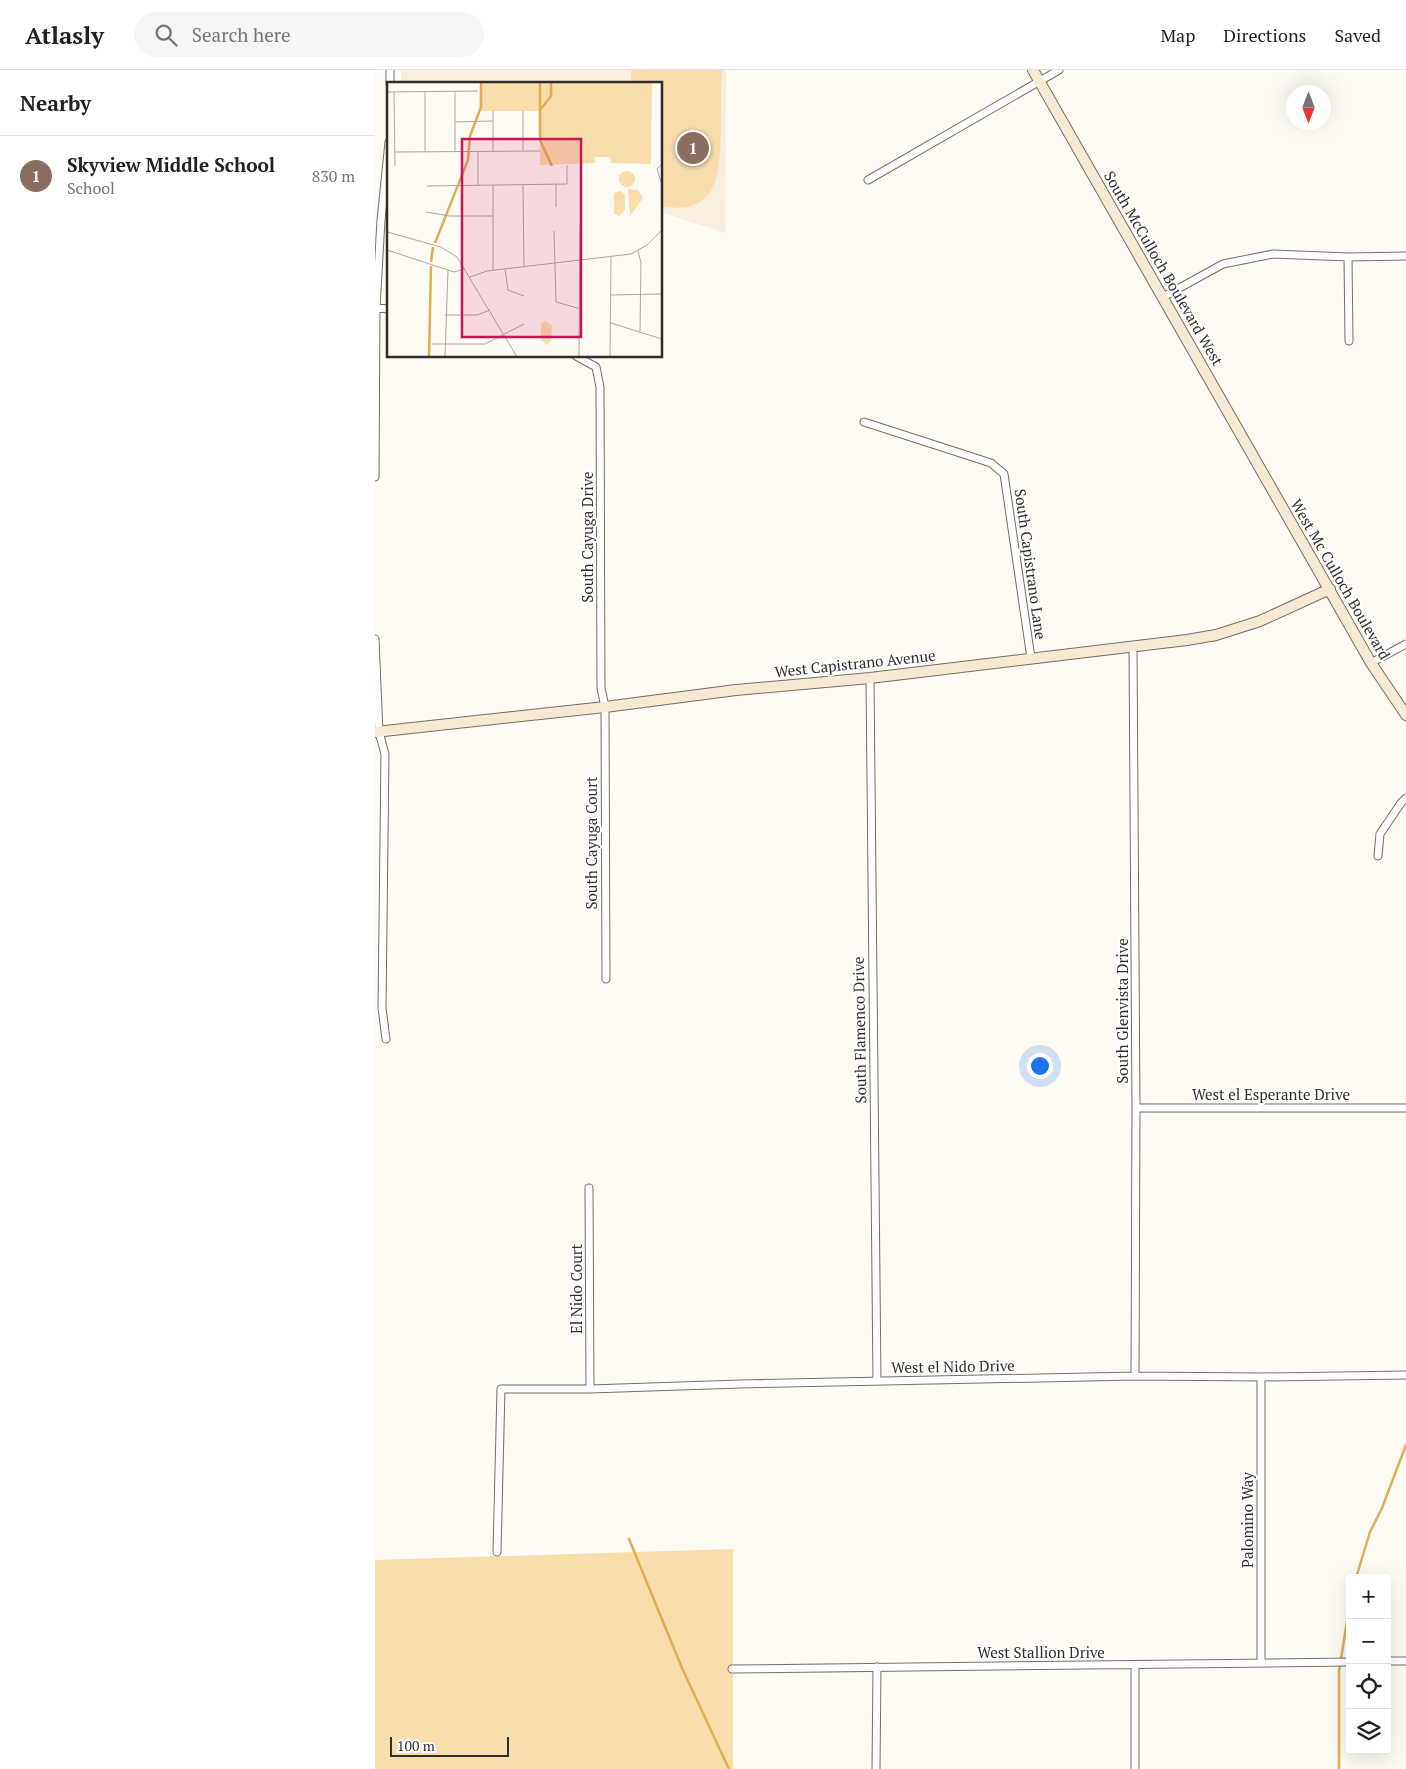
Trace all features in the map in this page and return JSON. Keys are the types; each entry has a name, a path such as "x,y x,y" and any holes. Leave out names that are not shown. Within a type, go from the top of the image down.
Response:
{"street":[{"name":"South McCulloch Boulevard West","path":"1033,70 1269,481"},
{"path":"867,180 1059,70"},
{"path":"375,477 376,308 381,220 387,162"},
{"path":"1163,298 1223,264 1273,254 1347,257 1406,256"},
{"path":"1347,257 1349,341"},
{"name":"South Cayuga Drive","path":"579,358 596,367 600,387 601,688 605,707"},
{"name":"South Capistrano Lane","path":"864,422 991,463 1004,474 1031,658"},
{"name":"West Mc Culloch Boulevard","path":"1269,481 1371,663 1406,715"},
{"name":"West Capistrano Avenue","path":"377,732 605,707 736,690 870,678 1187,640 1236,629 1260,621 1330,589"},
{"path":"375,639 377,732 385,754 382,1008 386,1039"},
{"path":"1371,663 1406,644"},
{"name":"South Glenvista Drive","path":"1133,647 1136,1108 1135,1376"},
{"name":"South Flamenco Drive","path":"870,678 877,1381"},
{"name":"South Cayuga Court","path":"605,707 606,979"},
{"path":"1377,856 1381,834 1406,798"},
{"name":"West el Esperante Drive","path":"1136,1108 1406,1108"},
{"name":"El Nido Court","path":"589,1188 590,1389"},
{"name":"West el Nido Drive","path":"497,1552 501,1389 590,1389 1135,1376 1406,1375"},
{"name":"Palomino Way","path":"1261,1377 1261,1663"},
{"path":"1391,1661 1406,1661"},
{"name":"West Stallion Drive","path":"732,1670 1346,1662"},
{"path":"1135,1665 1135,1769"},
{"path":"877,1667 877,1769"}],"shaded area":[{"path":"401,70 726,70 725,233 663,213 663,82 401,82"},
{"path":"631,70 722,70 721,144 717,174 713,187 706,197 695,204 680,208 663,206 663,82 631,82"},
{"path":"733,1549 733,1769 375,1769 375,1560"}],"waterway":[{"path":"1357,1574 1370,1532 1382,1508 1406,1445"},
{"path":"629,1539 682,1668 729,1769"},
{"path":"1339,1769 1339,1671 1347,1619"}],"place":[{"name":"Skyview Middle School","path":"693,148"}]}
